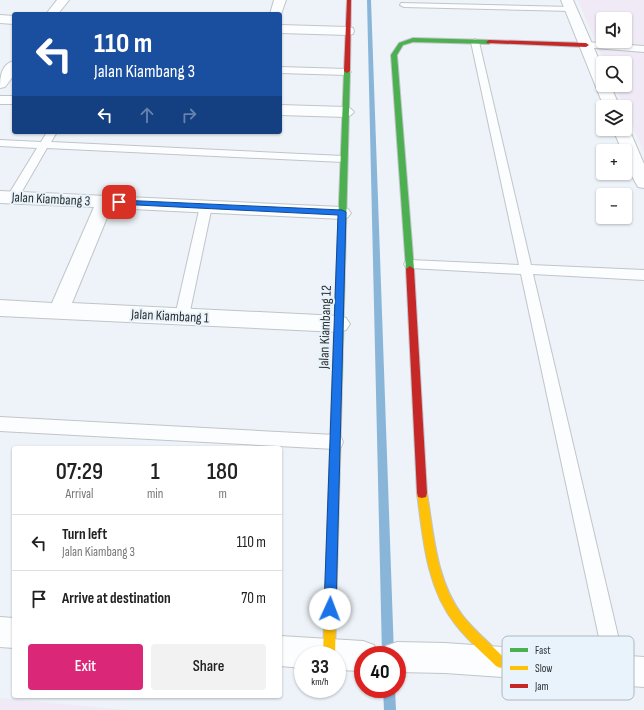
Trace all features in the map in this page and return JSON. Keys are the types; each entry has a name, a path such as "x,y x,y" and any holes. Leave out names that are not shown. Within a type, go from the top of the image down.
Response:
{"street":[{"path":"54,12 63,0"},
{"path":"277,12 280,0"},
{"name":"Jalan Kiambang 12","path":"329,646 349,0"},
{"path":"569,4 609,100"},
{"path":"0,19 12,20"},
{"path":"282,29 348,31"},
{"path":"500,662 459,620 442,590 433,561 422,492 410,264 394,55 400,44 406,40 586,45"},
{"path":"0,84 12,68"},
{"path":"0,100 12,100"},
{"path":"282,110 346,112"},
{"path":"625,136 638,156 644,183"},
{"name":"Jalan Kiambang 3","path":"7,197 342,212"},
{"path":"60,310 105,202"},
{"name":"Jalan Kiambang 1","path":"0,308 339,324"},
{"path":"0,632 12,633"},
{"path":"282,651 294,652"},
{"path":"406,657 500,662"}],"lane":[{"path":"404,5 569,4"},
{"path":"476,42 527,270 621,636"},
{"path":"586,45 644,49"},
{"path":"282,70 347,72"},
{"path":"7,197 51,134"},
{"path":"0,143 343,159"},
{"path":"182,316 206,206"},
{"path":"410,264 644,275"},
{"path":"0,424 335,442"}],"shaded area":[{"path":"578,0 644,0 644,152 632,124 632,100 621,100 618,92 632,92 632,56 602,56 599,48 632,48 632,12 596,12 596,42"},
{"path":"0,698 127,710 0,710"}],"waterway":[{"path":"369,0 388,646"},
{"path":"389,698 390,710"}],"traffic: fast":[{"path":"410,269 394,55 401,44 413,40 489,42"},
{"path":"337,385 347,71"}],"traffic: slow":[{"path":"329,646 337,385"},
{"path":"422,493 429,543 442,591 459,620 500,662"}],"traffic: jam":[{"path":"347,71 349,0"},
{"path":"489,42 586,45"},
{"path":"410,269 422,493"}],"route":[{"path":"119,202 342,212 330,609"}]}
